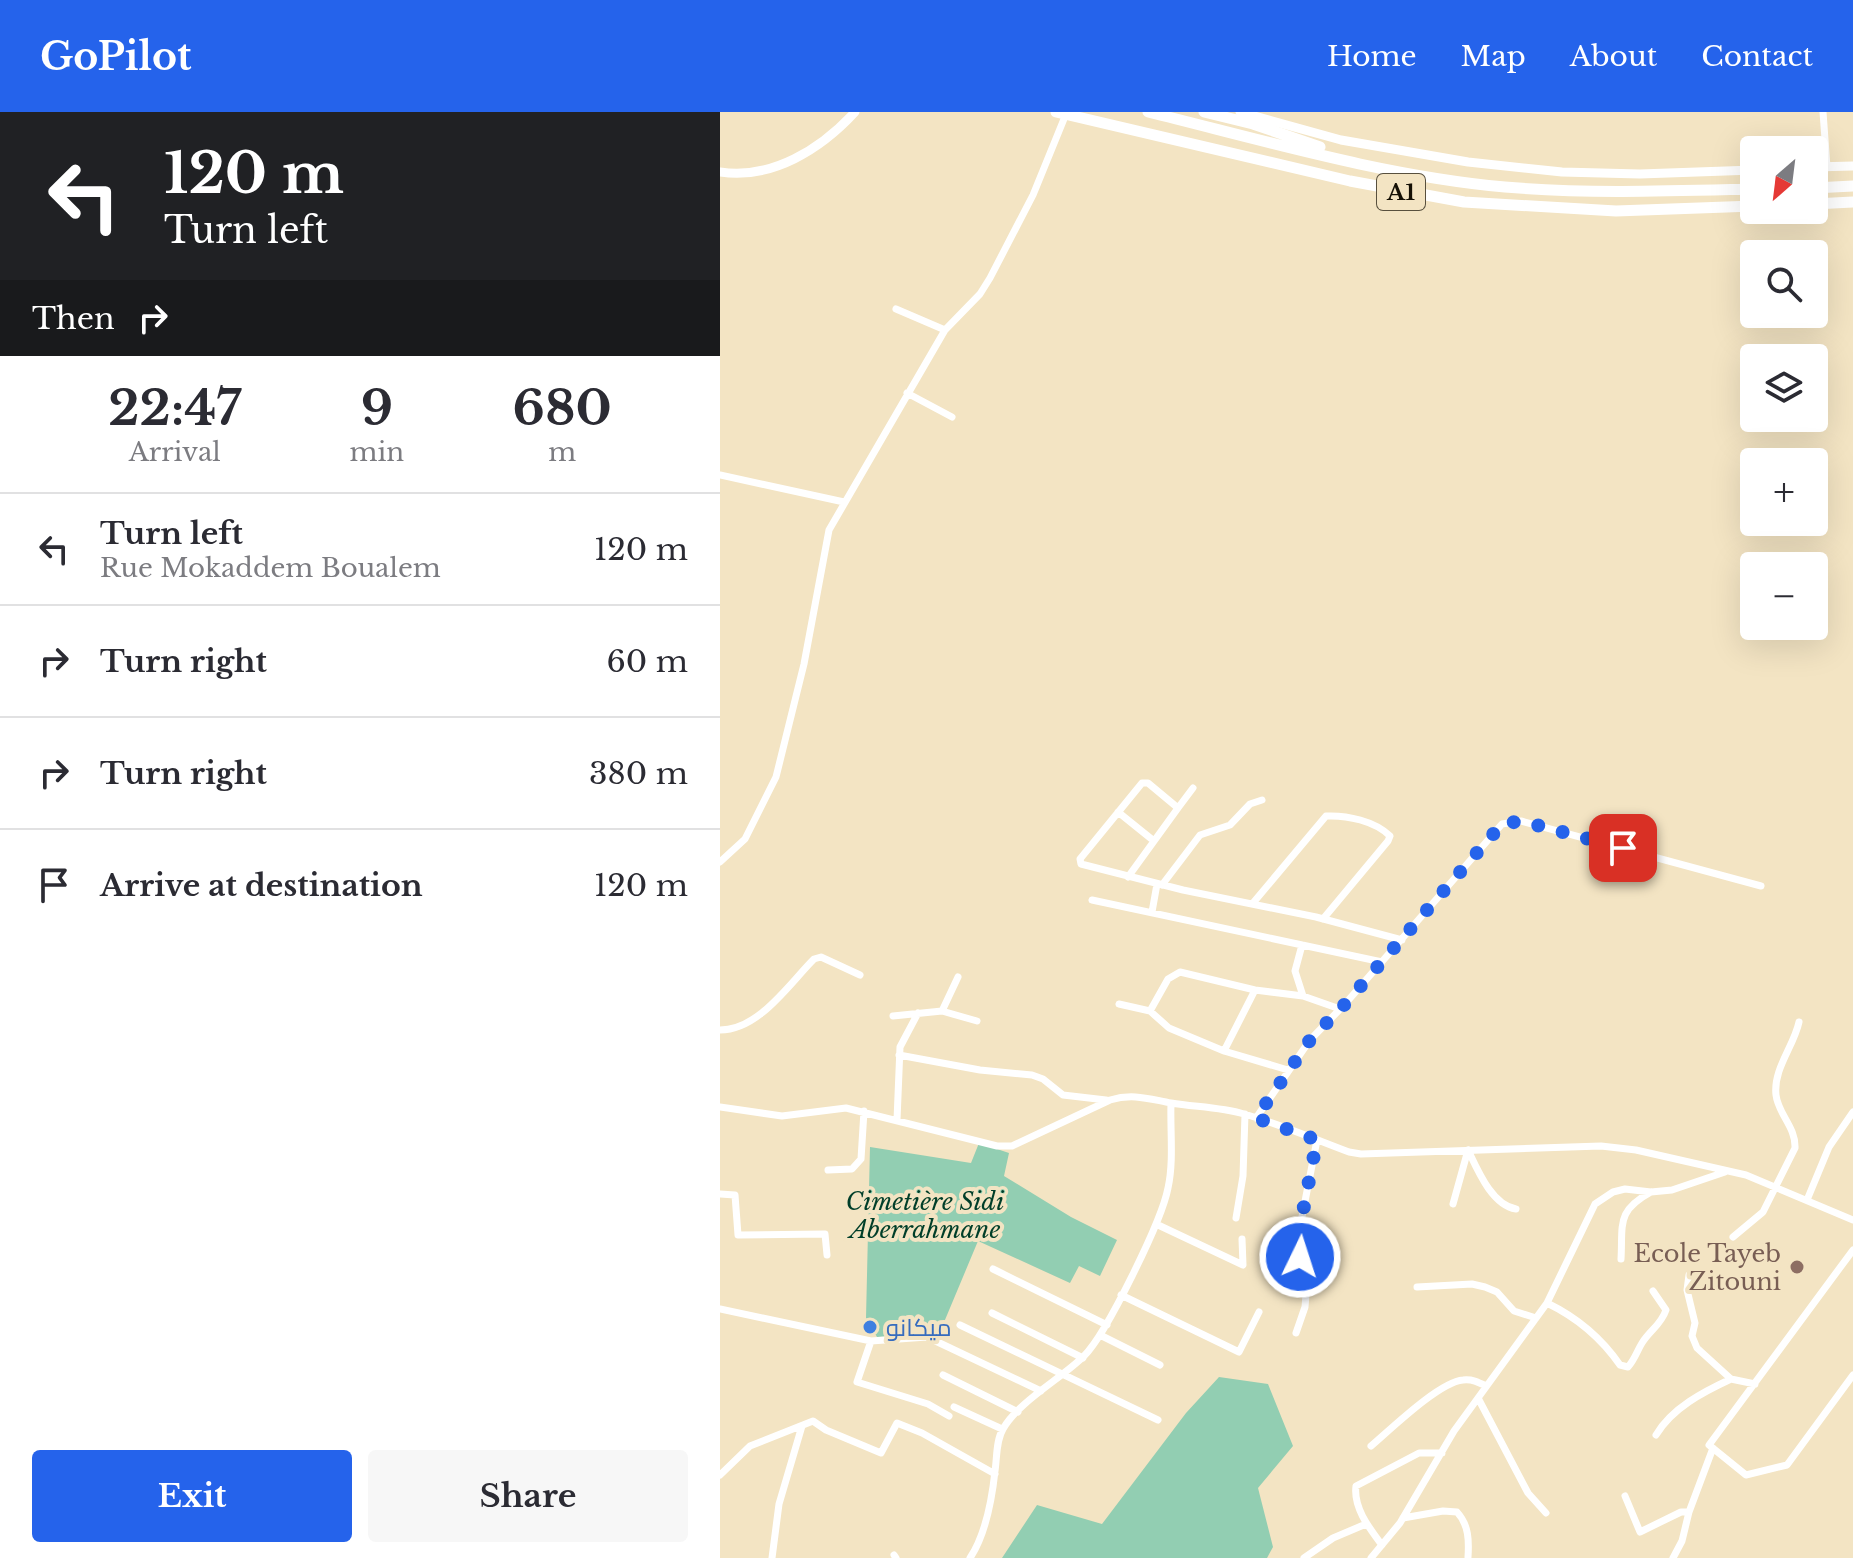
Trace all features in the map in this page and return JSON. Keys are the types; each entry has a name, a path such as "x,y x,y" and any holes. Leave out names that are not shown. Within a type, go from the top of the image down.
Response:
{"highway":[{"name":"A1","path":"1148,112 1369,166 1466,182 1577,192 1740,189"},
{"path":"1204,112 1253,124 1369,166"},
{"name":"A1","path":"1061,113 1350,181 1464,202 1616,211 1740,207"},
{"path":"1828,187 1853,186"},
{"path":"1828,203 1853,202"}],"main road":[{"path":"720,172 745,174 799,157 829,137 855,112"},
{"path":"1240,112 1341,140 1484,164 1577,173 1740,170"},
{"path":"1828,167 1853,166"}],"street":[{"path":"1823,112 1825,136"},
{"path":"720,862 745,839 776,777 804,664 829,530 945,330 980,294 990,278 1033,195 1061,113"},
{"path":"896,309 945,330"},
{"path":"907,393 952,417"},
{"path":"720,475 844,502"},
{"path":"1178,808 1145,782 1080,859 1085,867 1323,919 1402,940"},
{"path":"1128,877 1193,788"},
{"path":"1152,912 1160,884 1200,835 1230,825 1250,804 1262,800"},
{"path":"1118,812 1154,841"},
{"path":"1253,903 1326,816 1373,823 1390,836 1388,841 1323,919"},
{"path":"1256,1118 1310,1040 1502,824 1521,821 1761,886"},
{"path":"1092,900 1382,962"},
{"path":"1302,945 1295,971 1303,996"},
{"path":"720,1030 739,1028 753,1020 814,959 821,957 860,975"},
{"path":"1150,1011 1168,979 1180,972 1255,990 1303,996 1340,1009"},
{"path":"942,1011 958,977"},
{"path":"1224,1051 1255,990"},
{"path":"1119,1004 1150,1011 1169,1028 1224,1051 1288,1070"},
{"path":"893,1016 942,1011 977,1021"},
{"path":"897,1120 900,1047 918,1013"},
{"path":"1733,1237 1763,1212 1795,1148 1795,1138 1776,1096 1778,1076 1796,1038 1799,1022"},
{"path":"899,1055 980,1070 1032,1075 1043,1079 1063,1095 1109,1101"},
{"path":"720,1107 782,1116 846,1108 973,1140 1012,1146 1109,1101 1123,1096 1147,1096 1171,1103 1245,1114 1361,1154 1601,1146 1651,1153 1746,1175 1853,1220"},
{"path":"970,1558 977,1548 995,1474 1002,1429 1041,1391 1083,1358 1100,1335 1164,1206 1169,1185 1171,1103"},
{"path":"828,1170 852,1169 861,1159 864,1111"},
{"path":"1807,1200 1829,1147 1853,1112"},
{"path":"1236,1218 1243,1176 1245,1114"},
{"path":"1296,1333 1305,1307 1307,1283 1298,1237 1317,1140"},
{"path":"1453,1204 1468,1150"},
{"path":"1468,1150 1496,1197 1506,1207 1516,1209"},
{"path":"1371,1558 1403,1518 1486,1386 1547,1303 1595,1204 1613,1192 1625,1189 1651,1192 1672,1190 1729,1171"},
{"path":"1621,1259 1624,1216 1629,1205 1651,1192"},
{"path":"720,1194 735,1195 738,1235 825,1234 827,1255"},
{"path":"1156,1224 1243,1265 1242,1239"},
{"path":"1853,1250 1709,1445 1746,1475 1787,1465 1853,1375"},
{"path":"993,1269 1107,1325"},
{"path":"1689,1275 1687,1290 1695,1323 1692,1336 1697,1348 1731,1379 1755,1384"},
{"path":"1417,1287 1472,1284 1485,1287 1497,1292 1514,1311 1536,1318"},
{"path":"1547,1303 1565,1312 1610,1351 1620,1365 1628,1367 1647,1336 1664,1318 1666,1310 1653,1291"},
{"path":"1121,1295 1239,1352 1259,1312"},
{"path":"720,1309 871,1341 927,1337 1041,1391"},
{"path":"992,1313 1083,1358"},
{"path":"960,1325 1158,1420"},
{"path":"1100,1335 1160,1365"},
{"path":"871,1341 857,1382 928,1404 949,1416"},
{"path":"943,1375 1018,1412"},
{"path":"1656,1435 1675,1411 1731,1379"},
{"path":"1371,1446 1425,1401 1455,1382 1476,1381 1486,1386"},
{"path":"1478,1398 1528,1493 1546,1513"},
{"path":"954,1407 1002,1429"},
{"path":"720,1475 750,1446 813,1421 826,1430 881,1453 897,1423 922,1433 995,1474"},
{"path":"772,1558 779,1504 802,1426"},
{"path":"1673,1558 1682,1541 1689,1512 1713,1448"},
{"path":"1382,1545 1366,1524 1355,1494 1356,1486 1419,1453 1442,1453"},
{"path":"1625,1496 1640,1532 1681,1512 1689,1512"},
{"path":"1403,1518 1443,1511 1457,1512 1463,1518 1469,1539 1468,1557"},
{"path":"1304,1558 1333,1538 1366,1524"}],"green space":[{"name":"Cimetière Sidi Aberrahmane","path":"979,1143 1009,1153 1004,1176 1071,1217 1117,1240 1100,1276 1079,1266 1070,1283 978,1241 937,1339 926,1334 877,1337 866,1318 870,1147 971,1163"},
{"path":"1219,1377 1268,1384 1293,1446 1258,1488 1273,1547 1267,1558 1002,1558 1037,1505 1102,1524 1186,1413"}],"place":[{"name":"Ecole Tayeb Zitouni","path":"1797,1267"},
{"name":"ميكانو","path":"870,1327"}],"route":[{"path":"1300,1257 1298,1237 1317,1140 1256,1118 1310,1040 1414,927 1502,824 1521,821 1623,848"}]}
